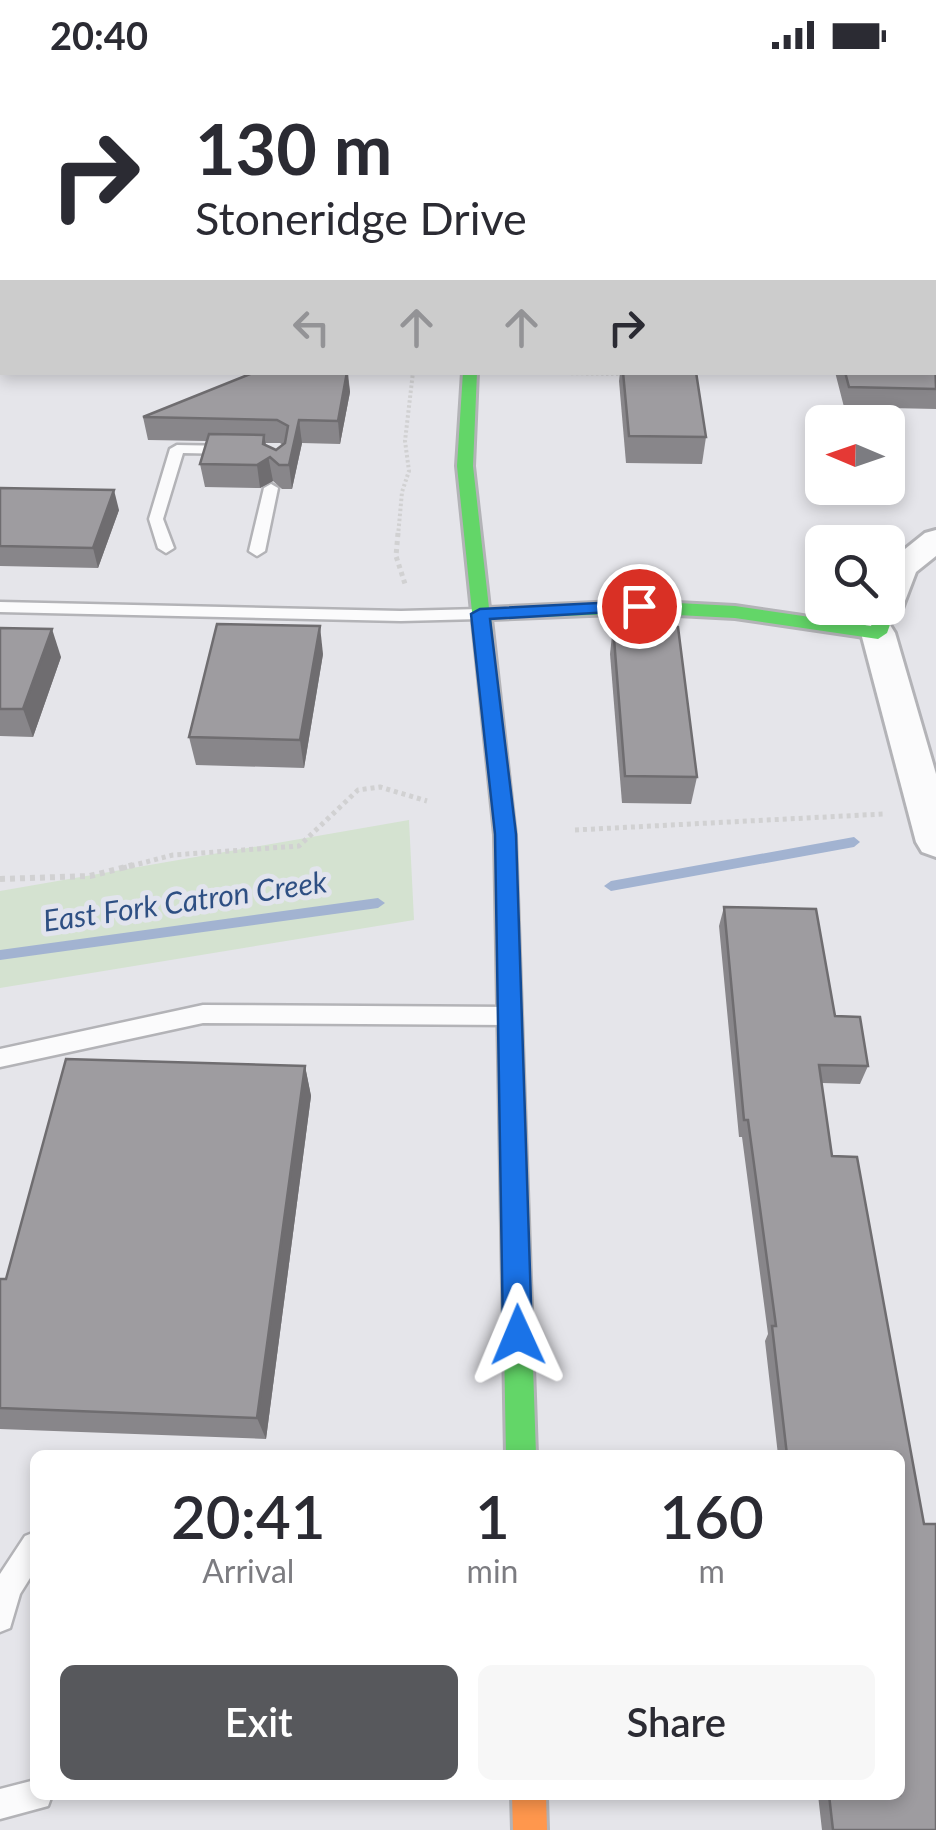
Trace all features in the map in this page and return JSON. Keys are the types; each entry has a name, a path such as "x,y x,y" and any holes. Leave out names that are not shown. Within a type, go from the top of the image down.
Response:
{"main road":[{"path":"470,375 465,466 506,834 521,1450"},
{"path":"480,614 639,606 805,614"},
{"path":"529,1800 530,1830"}],"street":[{"path":"905,565 936,540"},
{"path":"886,625 932,827"}],"lane":[{"path":"166,548 156,518 177,449 246,450"},
{"path":"256,550 271,488"},
{"path":"0,608 381,616 480,614"},
{"path":"0,1058 203,1014 510,1016"},
{"path":"0,1618 7,1588 30,1554"},
{"path":"0,1804 30,1797"}],"path":[{"path":"406,579 396,556 402,492 409,471 405,441 413,375"},
{"path":"0,880 90,876 172,855 299,846 358,790 380,787 427,802"},
{"path":"575,830 932,827"}],"green space":[{"path":"409,820 414,920 0,988 0,891"}],"building":[{"path":"248,375 346,375 338,421 299,420 289,465 279,465 270,457 257,465 200,464 209,434 264,435 263,444 276,450 285,443 288,426 277,420 143,417"},
{"path":"623,375 696,375 706,437 629,436"},
{"path":"846,375 936,375 936,389 849,387"},
{"path":"0,488 114,490 93,548 0,546"},
{"path":"217,624 320,626 300,740 189,737"},
{"path":"613,626 678,627 697,777 625,776"},
{"path":"0,628 52,629 23,709 0,709"},
{"path":"724,907 816,909 835,1016 860,1017 868,1066 819,1065 832,1156 857,1157 924,1524 936,1524 936,1830 833,1830 830,1800 905,1800 905,1450 786,1450 772,1326 776,1326 748,1120 744,1120"},
{"path":"66,1059 305,1066 257,1418 0,1408 0,1279 6,1279"}],"waterway":[{"name":"East Fork Catron Creek","path":"611,886 854,842"},
{"name":"East Fork Catron Creek","path":"0,955 378,903"}],"traffic: fast":[{"path":"470,375 465,466 505,835 521,1450"},
{"path":"480,614 639,607 735,612 805,622"},
{"path":"824,625 878,633 881,625"}],"traffic: slow":[{"path":"529,1800 530,1830"}],"route":[{"path":"518,1335 506,834 480,614 639,606"}]}
